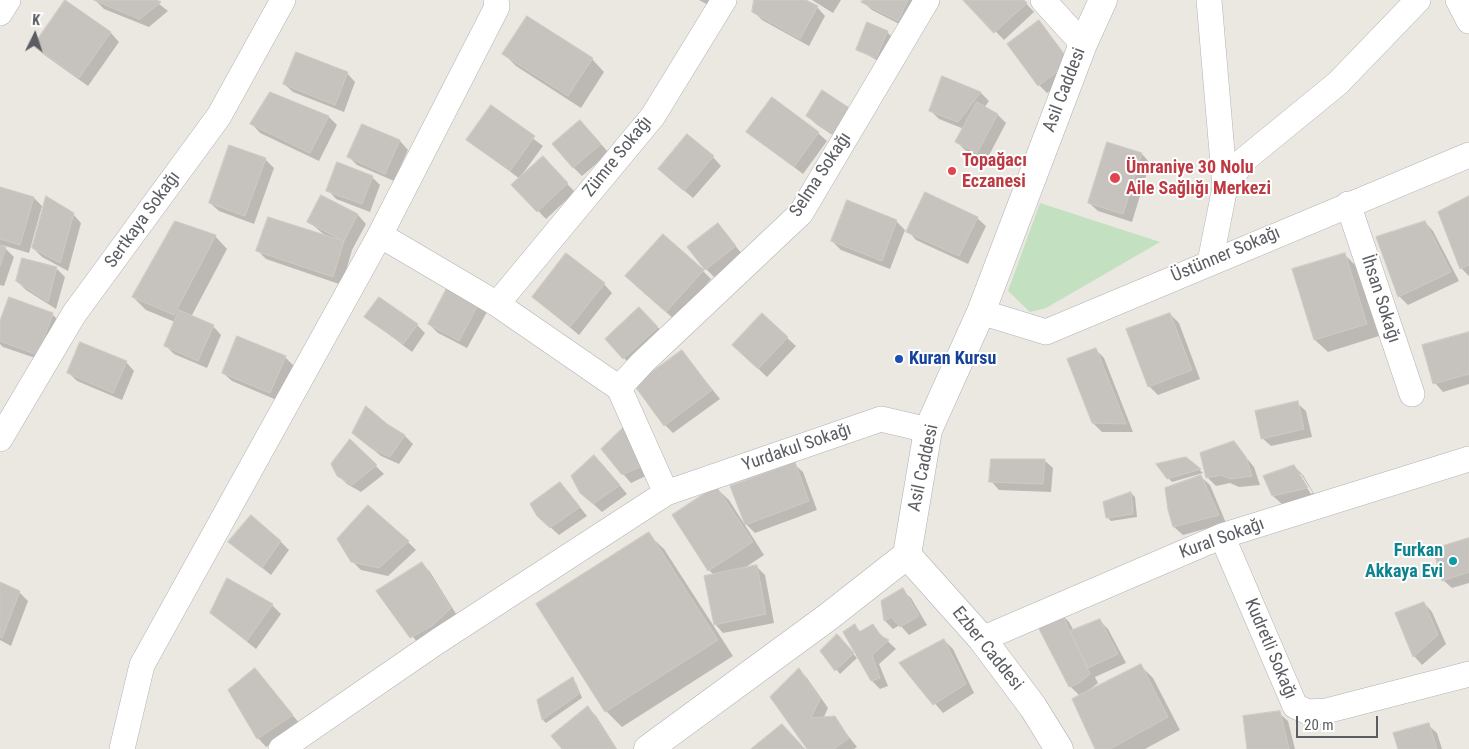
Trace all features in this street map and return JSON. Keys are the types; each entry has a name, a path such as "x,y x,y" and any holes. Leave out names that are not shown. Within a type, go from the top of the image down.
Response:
{"street":[{"name":"Sertkaya Sokağı","path":"0,438 74,314 220,116 283,0"},
{"name":"Zümre Sokağı","path":"497,304 653,116 724,0"},
{"name":"Selma Sokağı","path":"619,388 642,363 801,213 927,0"},
{"path":"1043,0 1083,44"},
{"name":"Asil Caddesi","path":"907,555 928,430 981,312 1083,44 1103,0"},
{"path":"1209,0 1225,187 1210,262"},
{"path":"1225,187 1244,160 1338,82 1418,0"},
{"path":"1458,0 1469,21"},
{"path":"122,749 142,665 380,235 498,2"},
{"name":"Üstünner Sokağı","path":"981,312 1046,332 1348,204 1469,155"},
{"name":"İhsan Sokağı","path":"1348,204 1412,394"},
{"path":"380,235 497,304 619,388 666,493"},
{"name":"Yurdakul Sokağı","path":"281,749 438,641 666,493 881,419 928,430"},
{"name":"Kural Sokağı","path":"982,640 1222,536 1469,459"},
{"name":"Kudretli Sokağı","path":"1222,536 1294,706 1308,712 1326,711 1469,674"},
{"path":"648,749 828,617 907,555"},
{"name":"Ezber Caddesi","path":"907,555 982,640 1033,706 1059,749"}],"green space":[{"path":"1040,203 1160,242 1046,308 1030,312 1008,291"}],"building":[{"path":"65,0 111,32 79,78 33,46"},
{"path":"94,0 157,0 161,2 140,19"},
{"path":"754,0 806,0 818,6 800,39 752,12"},
{"path":"863,0 908,0 898,21 861,2"},
{"path":"963,0 1024,0 1027,3 994,33"},
{"path":"527,16 593,58 568,96 502,54"},
{"path":"1039,20 1070,62 1038,86 1007,44"},
{"path":"867,22 888,31 876,58 856,50"},
{"path":"296,52 348,72 335,105 283,84"},
{"path":"942,76 981,92 958,122 929,111"},
{"path":"822,90 854,111 837,136 806,116"},
{"path":"270,92 329,116 310,153 250,124"},
{"path":"772,97 819,132 794,167 746,132"},
{"path":"977,102 998,114 977,153 955,142"},
{"path":"491,105 535,136 510,171 466,140"},
{"path":"580,120 601,144 573,168 552,144"},
{"path":"362,124 400,140 385,174 347,157"},
{"path":"687,134 714,156 684,191 658,169"},
{"name":"Ümraniye 30 Nolu Aile Sağlığı Merkezi","path":"1107,142 1142,153 1123,214 1088,203"},
{"path":"229,145 266,158 245,216 209,203"},
{"path":"543,156 568,183 537,212 511,185"},
{"path":"337,162 373,176 362,204 326,191"},
{"path":"0,187 34,197 20,245 0,239"},
{"path":"925,192 978,217 959,256 906,232"},
{"path":"321,195 358,214 344,241 307,222"},
{"path":"46,196 74,213 60,263 32,248"},
{"path":"1469,196 1469,265 1460,269 1438,212"},
{"path":"847,200 897,220 882,261 831,241"},
{"path":"268,217 344,241 333,277 256,251"},
{"path":"175,221 216,235 174,315 132,297"},
{"path":"1425,221 1451,272 1398,297 1376,237"},
{"path":"718,223 736,246 705,270 687,247"},
{"path":"663,234 704,270 666,312 625,276"},
{"path":"0,245 6,247 0,266"},
{"path":"566,253 605,283 570,327 532,297"},
{"path":"1345,253 1367,324 1314,340 1292,269"},
{"path":"22,258 57,267 48,302 16,281"},
{"path":"448,286 479,303 459,341 428,324"},
{"path":"9,297 53,313 38,355 0,341 0,321"},
{"path":"379,297 418,324 403,344 364,317"},
{"path":"639,307 658,327 623,359 605,339"},
{"path":"179,310 214,325 198,361 164,346"},
{"path":"762,313 788,337 758,369 732,345"},
{"path":"1170,313 1192,370 1148,387 1126,329"},
{"path":"1469,332 1469,374 1433,384 1422,345"},
{"path":"237,336 286,356 270,393 222,373"},
{"path":"80,342 127,361 113,393 67,373"},
{"path":"1096,348 1126,424 1092,423 1067,359"},
{"path":"682,350 712,390 664,426 634,385"},
{"path":"1298,401 1304,429 1261,439 1255,411"},
{"path":"366,406 387,424 405,435 390,457 371,448 352,433"},
{"path":"626,425 646,464 622,475 601,449"},
{"path":"350,439 377,465 352,485 337,476 331,464"},
{"path":"1234,441 1246,457 1252,476 1230,479 1221,475 1206,478 1200,453"},
{"path":"594,455 620,485 593,504 580,493 571,476"},
{"path":"1186,457 1201,469 1167,479 1156,464"},
{"path":"991,459 1045,459 1043,484 989,482"},
{"path":"795,462 809,501 745,525 730,486"},
{"path":"1294,465 1308,488 1272,496 1263,476"},
{"path":"1201,475 1219,515 1173,527 1165,488"},
{"path":"560,482 580,507 550,528 537,516 530,504"},
{"path":"716,486 753,542 708,571 672,515"},
{"path":"1131,492 1133,514 1106,518 1103,502"},
{"path":"368,505 409,541 379,568 351,562 337,539"},
{"path":"251,515 281,541 262,568 228,542"},
{"path":"649,532 718,640 605,712 536,604"},
{"name":"Furkan Akkaya Evi","path":"1469,538 1469,572 1442,581 1433,549"},
{"path":"422,562 451,608 432,626 410,638 376,591"},
{"path":"757,565 766,614 714,625 704,576"},
{"path":"227,578 273,604 247,641 210,613"},
{"path":"0,582 20,591 2,638 0,637"},
{"path":"903,588 919,616 900,627 891,617 884,621 881,601"},
{"path":"1424,602 1438,635 1413,657 1395,613"},
{"path":"1061,612 1090,674 1079,683 1069,687 1037,625"},
{"path":"1100,619 1118,654 1088,668 1070,631"},
{"path":"855,624 859,632 873,624 881,636 889,640 872,655 880,678 871,681 843,632"},
{"path":"837,634 854,653 835,671 820,651"},
{"path":"944,639 966,684 933,705 899,663"},
{"path":"1141,664 1168,717 1110,749 1095,749 1072,699"},
{"path":"255,668 293,715 257,739 228,690"},
{"path":"799,668 820,699 811,718 835,716 849,738 834,749 807,749 770,697"},
{"path":"573,677 579,694 542,720 537,700"},
{"path":"588,706 616,749 562,749 551,736"},
{"path":"1280,711 1289,749 1247,749 1243,716"},
{"path":"1429,723 1437,749 1398,749 1393,733"},
{"path":"782,724 805,749 751,749"}],"place":[{"name":"Topağacı Eczanesi","path":"952,171"},
{"name":"Ümraniye 30 Nolu Aile Sağlığı Merkezi","path":"1115,178"},
{"name":"Kuran Kursu","path":"899,359"},
{"name":"Furkan Akkaya Evi","path":"1453,561"}]}
